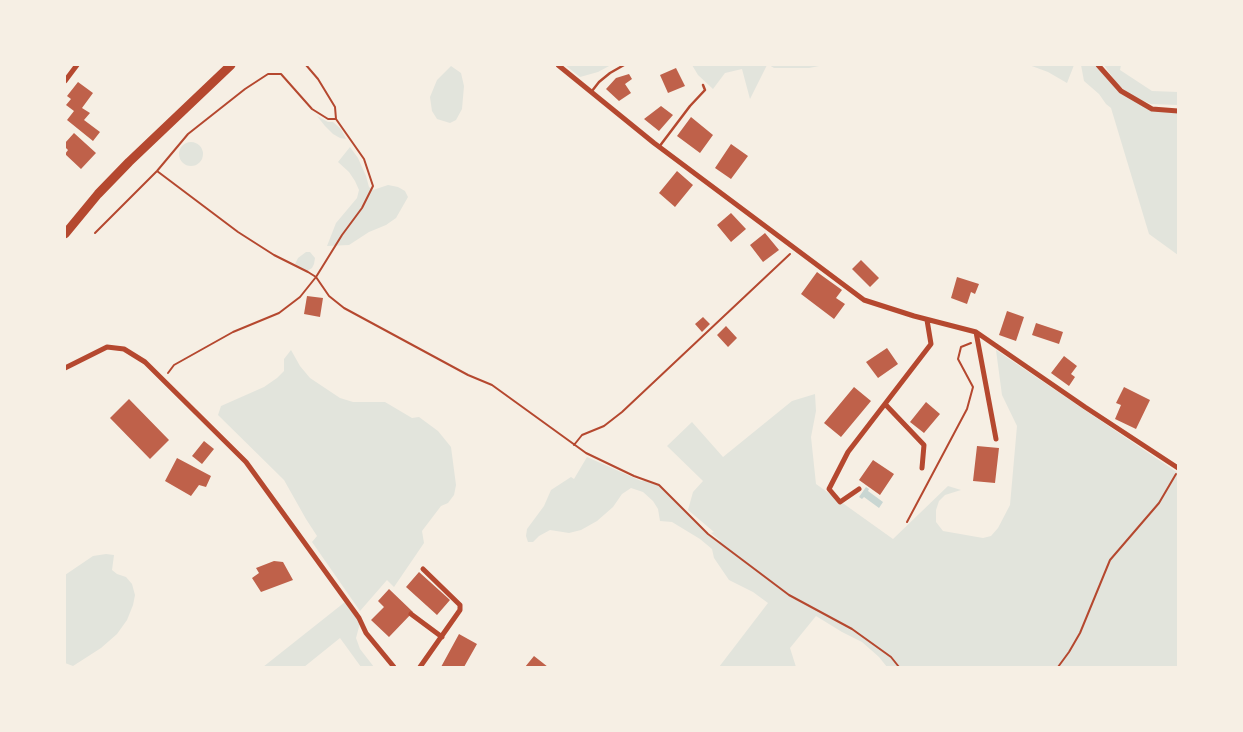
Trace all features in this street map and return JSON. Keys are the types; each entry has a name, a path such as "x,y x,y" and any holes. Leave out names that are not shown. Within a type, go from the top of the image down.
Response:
{"highway":[{"path":"65,234 98,194 129,162 231,65"}],"street":[{"path":"65,81 77,65"},
{"path":"558,65 659,147 864,300 927,320 976,332 1178,470"},
{"path":"1098,65 1120,91 1152,109 1178,111"},
{"path":"859,489 840,502 830,489 848,452 931,344 927,320"},
{"path":"976,332 996,439"},
{"path":"65,368 107,347 124,349 145,362 163,382 246,462 359,618 366,633 394,667"},
{"path":"885,404 924,445 922,468"},
{"path":"420,667 460,610 460,605 422,569"},
{"path":"411,614 442,637"}],"lane":[{"path":"591,92 610,73 624,65"},
{"path":"659,147 684,113 705,90 703,85"}],"path":[{"path":"163,382 174,364 233,332 279,313 300,297 316,277 342,235 362,208 373,186 364,159 336,119 334,107 318,79 306,65"},
{"path":"95,233 158,170 188,134 245,89 268,74 281,74 312,109 328,119 336,119"},
{"path":"158,170 238,232 274,255 316,277 329,296 344,308 468,375 492,385 586,454 659,485 716,540 789,595 852,628 891,657 899,667"},
{"path":"574,444 582,435 604,426 622,412 796,249"},
{"path":"907,522 967,409 972,388 958,359 962,347 978,340"},
{"path":"1058,667 1080,633 1110,560 1159,503 1178,470"}],"shaded area":[{"path":"565,65 611,65 598,72 580,77"},
{"path":"692,65 767,65 750,99 742,69 725,73 713,89 698,75"},
{"path":"769,65 824,65 809,68 774,68"},
{"path":"1029,65 1074,65 1067,83 1048,72"},
{"path":"1081,65 1095,65 1119,91 1153,111 1178,112 1178,255 1149,234 1111,108 1084,81"},
{"path":"1104,65 1121,65 1120,70 1152,91 1178,92 1178,105 1151,104 1134,97 1118,85"},
{"path":"451,66 461,73 464,86 462,109 456,120 450,123 437,119 432,111 430,97 437,80"},
{"path":"317,116 328,122 333,122 341,129 346,139 333,134"},
{"path":"191,142 200,145 203,154 200,163 191,166 182,163 179,154 182,145"},
{"path":"350,147 358,158 369,187 373,190 388,185 398,187 405,191 408,197 396,218 386,225 369,232 349,245 327,246 336,223 357,198 359,190 349,172 338,162"},
{"path":"306,252 310,252 315,258 312,268 307,271 302,270 295,264 298,258"},
{"path":"291,350 300,366 310,378 340,398 353,402 385,402 412,418 419,417 438,431 451,447 456,485 454,495 448,503 441,506 422,531 424,543 394,587 387,580 360,611 312,542 317,536 284,480 218,415 221,406 264,387 277,378 284,371 284,359"},
{"path":"996,350 1178,473 1178,667 887,667 862,642 816,616 790,648 796,667 719,667 768,603 753,592 729,580 714,558 712,549 700,539 672,522 660,521 658,509 653,501 643,492 631,488 622,494 613,507 597,521 581,530 569,533 550,530 533,542 528,542 526,536 527,529 544,506 551,490 571,477 574,479 587,457 641,481 658,485 710,536 717,542 721,541 711,533 714,532 688,510 693,492 703,481 667,446 692,422 723,457 792,401 815,394 816,411 811,437 816,484 893,539 948,486 961,490 945,495 939,501 936,510 936,522 943,531 983,538 991,536 998,528 1010,505 1017,426 1002,395"},
{"path":"866,487 869,489 868,491 883,502 879,508 864,497 862,499 859,497"},
{"path":"114,555 112,570 126,577 132,584 135,595 133,605 127,620 117,634 101,648 73,666 65,663 65,575 93,556"},
{"path":"345,602 360,623 356,638 360,649 374,667 361,667 340,638 304,667 263,667"}],"building":[{"path":"676,68 685,86 668,93 660,75"},
{"path":"629,74 632,79 625,84 631,93 619,101 606,89 616,78"},
{"path":"78,82 93,93 82,108 90,113 84,120 100,132 93,141 67,120 74,111 66,105 71,99 67,96"},
{"path":"661,106 673,115 659,131 644,119"},
{"path":"691,117 713,135 700,153 677,136"},
{"path":"74,133 96,153 81,169 65,154 68,150 65,147 65,143"},
{"path":"731,144 748,156 731,179 715,168"},
{"path":"677,171 693,185 675,207 659,193"},
{"path":"731,213 746,229 731,242 717,225"},
{"path":"765,233 779,250 763,262 750,245"},
{"path":"861,260 879,278 870,287 852,269"},
{"path":"817,272 842,290 836,298 845,304 834,319 801,294"},
{"path":"957,277 979,284 975,294 971,292 967,304 951,298"},
{"path":"307,296 323,298 320,317 304,314"},
{"path":"1007,311 1024,317 1016,341 999,335"},
{"path":"703,317 710,324 702,332 695,324"},
{"path":"1036,323 1063,332 1059,344 1032,335"},
{"path":"726,326 737,338 728,347 717,335"},
{"path":"887,348 898,364 878,378 866,362"},
{"path":"1064,356 1077,366 1071,374 1075,377 1069,386 1051,373"},
{"path":"854,387 871,401 841,437 824,423"},
{"path":"1124,387 1150,400 1136,429 1115,419 1121,405 1116,403"},
{"path":"129,399 169,440 150,459 110,418"},
{"path":"926,402 940,414 924,433 910,422"},
{"path":"204,441 214,449 202,464 192,456"},
{"path":"977,446 999,448 995,483 973,481"},
{"path":"177,458 211,476 206,487 199,485 191,496 165,481"},
{"path":"873,460 894,474 880,495 859,480"},
{"path":"274,561 283,562 293,580 261,592 252,578 259,573 256,568"},
{"path":"419,572 450,600 437,615 406,587"},
{"path":"389,589 413,612 389,637 371,620 384,607 378,601"},
{"path":"459,634 477,644 464,667 441,667"},
{"path":"534,656 548,667 525,667"}]}
